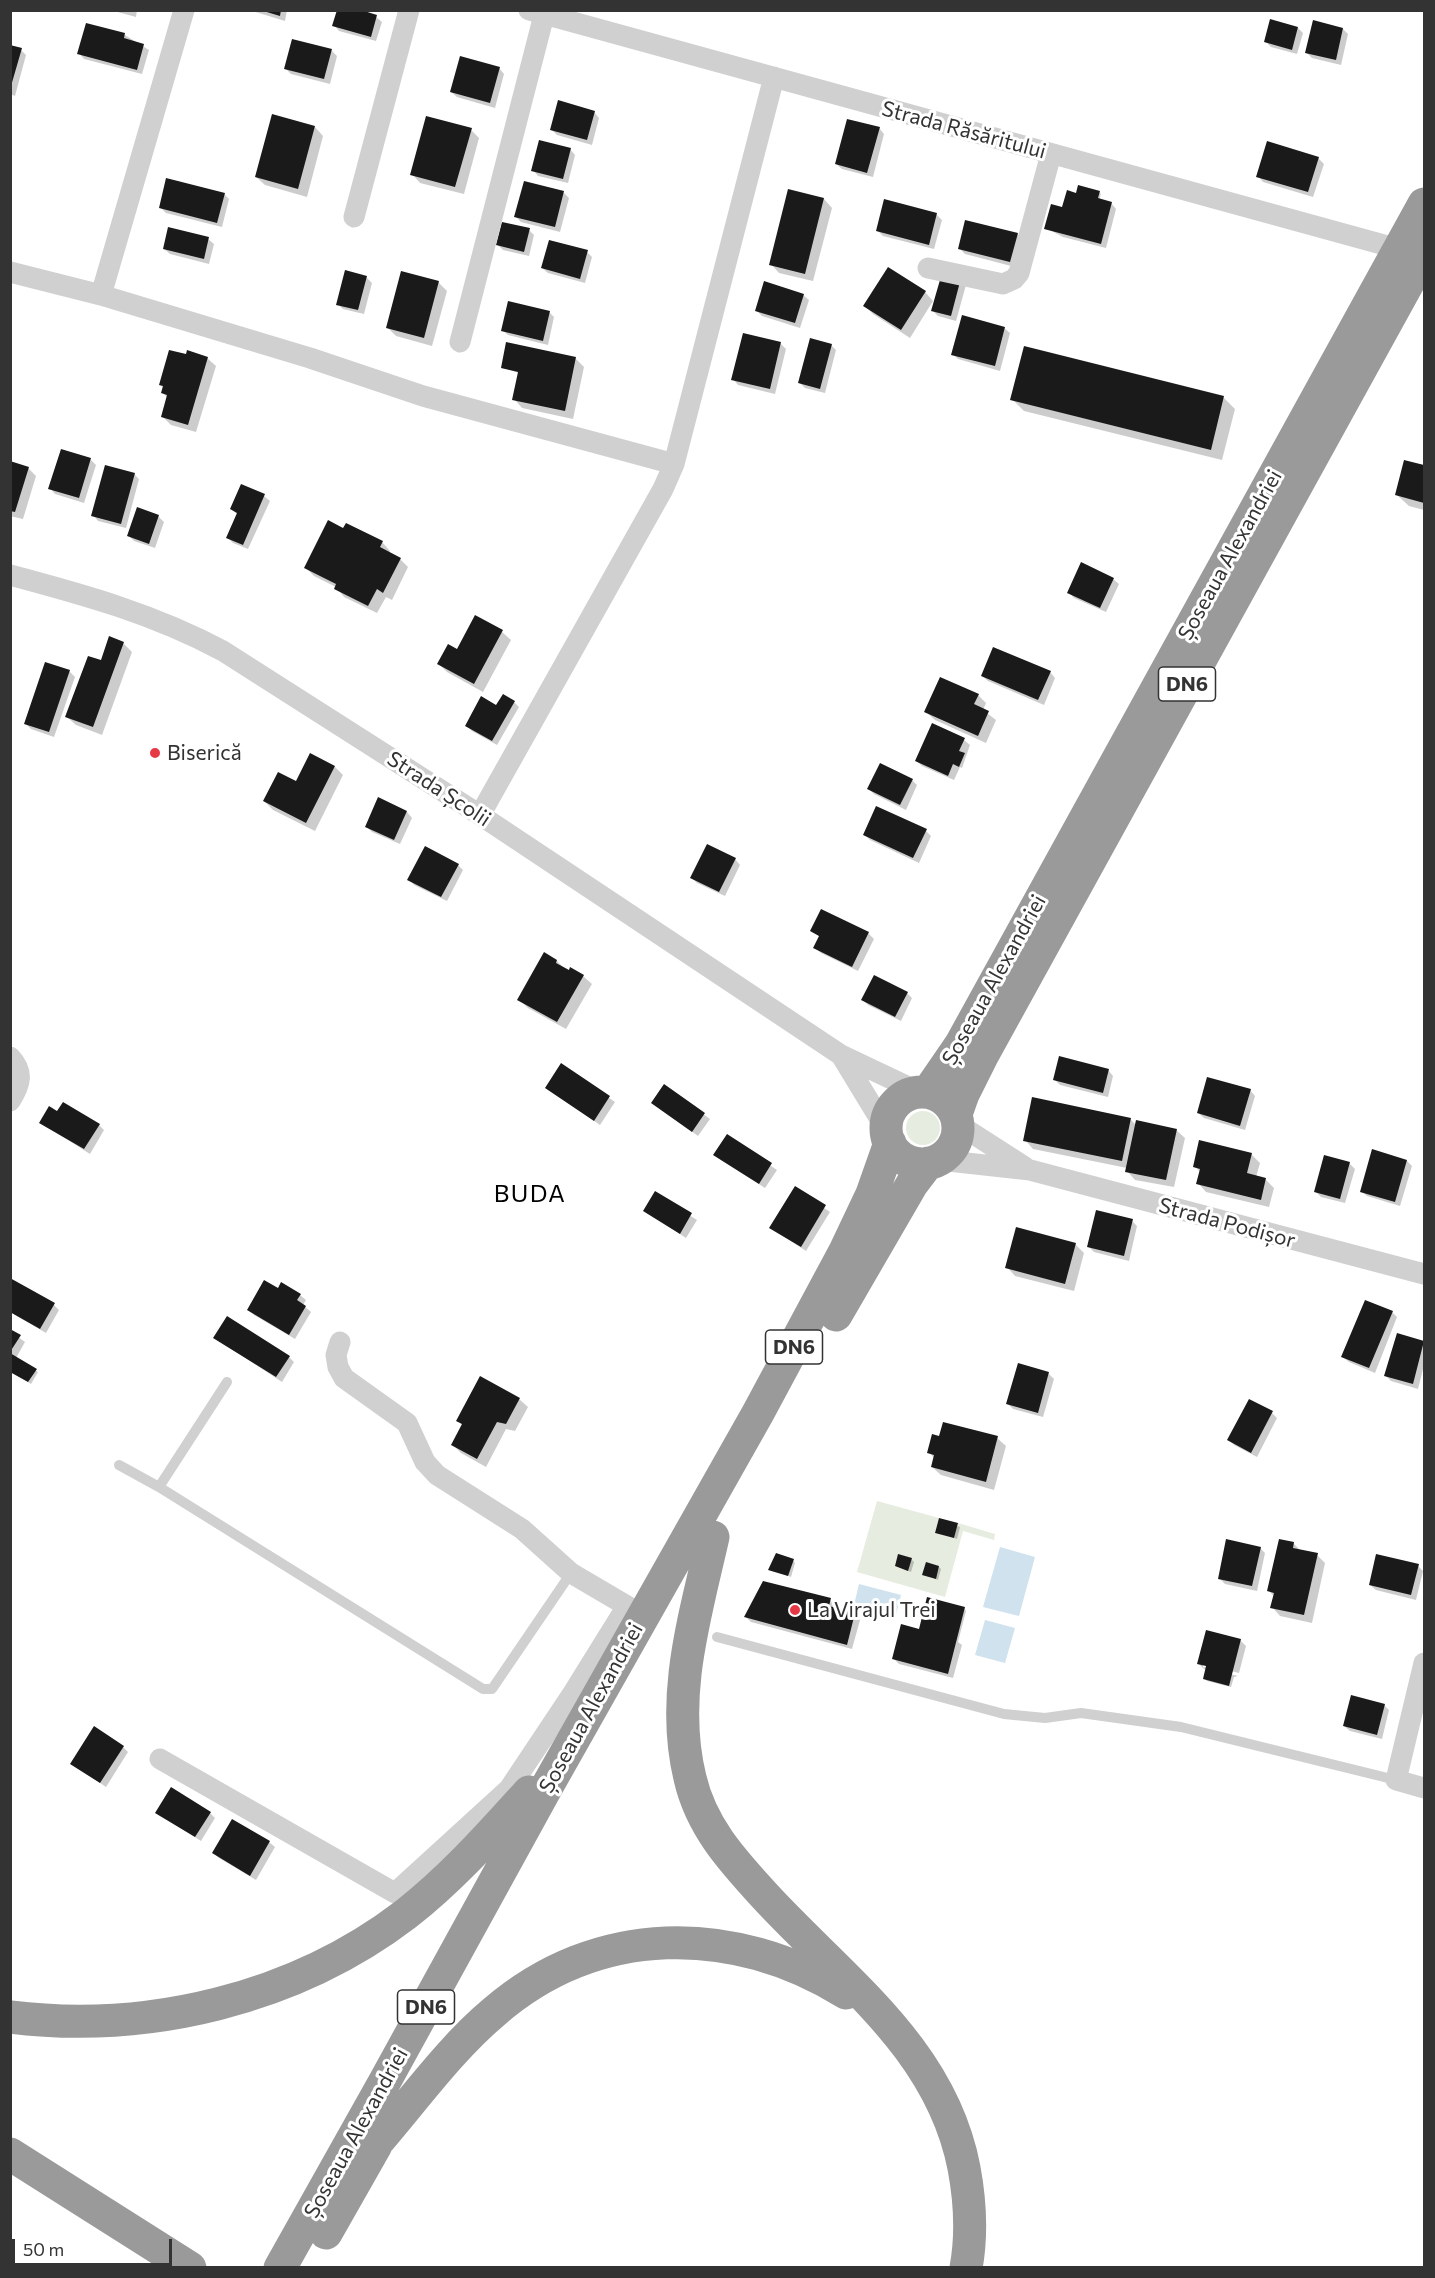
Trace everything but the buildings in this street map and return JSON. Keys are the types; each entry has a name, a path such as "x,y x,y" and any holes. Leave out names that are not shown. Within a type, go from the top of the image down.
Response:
{"highway":[{"name":"Șoseaua Alexandriei","path":"307,2268 644,1655 713,1537 865,1263 912,1184 933,1161 954,1145 963,1094 982,1056 1412,251 1425,204"},
{"name":"Șoseaua Alexandriei","path":"280,2268 570,1745 635,1611 758,1413 845,1251 873,1194 888,1136 888,1116 895,1104 906,1096 923,1092 961,1044 1412,251"},
{"path":"923,1092 945,1100 957,1119"},
{"path":"888,1136 898,1155 906,1160 916,1163 933,1161"},
{"path":"713,1537 683,1674 681,1708 685,1755 698,1805 710,1831 728,1855 904,2039 938,2090 951,2119 961,2151 968,2188 969,2226 966,2268"},
{"path":"10,2017 46,2021 109,2021 171,2015 235,1999 294,1978 351,1950 406,1914 452,1875 570,1745"},
{"path":"378,2141 457,2049 492,2013 549,1973 586,1957 630,1946 675,1941 718,1944 763,1954 803,1970 880,2013"},
{"path":"10,2154 190,2268"}],"street":[{"path":"100,295 184,10"},
{"path":"354,217 409,10"},
{"path":"460,342 537,13"},
{"name":"Strada Răsăritului","path":"537,13 1412,251"},
{"path":"480,815 663,489 674,464 774,77"},
{"path":"928,268 1003,284 1014,279 1019,273 1051,154"},
{"path":"10,272 100,295 310,358 423,396 674,464"},
{"name":"Strada Școlii","path":"10,575 117,604 192,634 223,651 480,815 841,1055 923,1092"},
{"name":"Strada Școlii","path":"841,1055 888,1136"},
{"path":"10,1057 18,1065 21,1076 19,1087 10,1101"},
{"name":"Strada Podișor","path":"957,1119 1030,1170"},
{"name":"Strada Podișor","path":"933,1161 1030,1170 1425,1274"},
{"path":"160,1759 395,1893 509,1789 573,1693 635,1611 571,1574 522,1529 437,1475 425,1462 407,1423 344,1378 338,1367 336,1355 340,1342"},
{"path":"1425,1663 1396,1780 1425,1788"}],"lane":[{"path":"159,1487 227,1382"},
{"path":"119,1465 159,1487 488,1690 492,1689 571,1574"},
{"path":"717,1636 1004,1714 1045,1718 1082,1713 1181,1727 1396,1780"}],"shaded area":[{"path":"923,1111 935,1116 940,1128 935,1140 923,1145 911,1140 906,1128 911,1116"},
{"path":"877,1501 939,1518 935,1533 954,1538 958,1523 995,1534 994,1540 963,1531 945,1597 857,1572"}],"water":[{"path":"1000,1547 1035,1557 1019,1616 983,1607"},
{"path":"859,1584 901,1595 895,1619 853,1609"},
{"path":"985,1620 1015,1628 1005,1663 975,1655"}],"place":[{"name":"Biserică","path":"155,753"},
{"name":"La Virajul Trei","path":"795,1610"}],"district":[{"name":"BUDA","path":"530,1194"}]}
